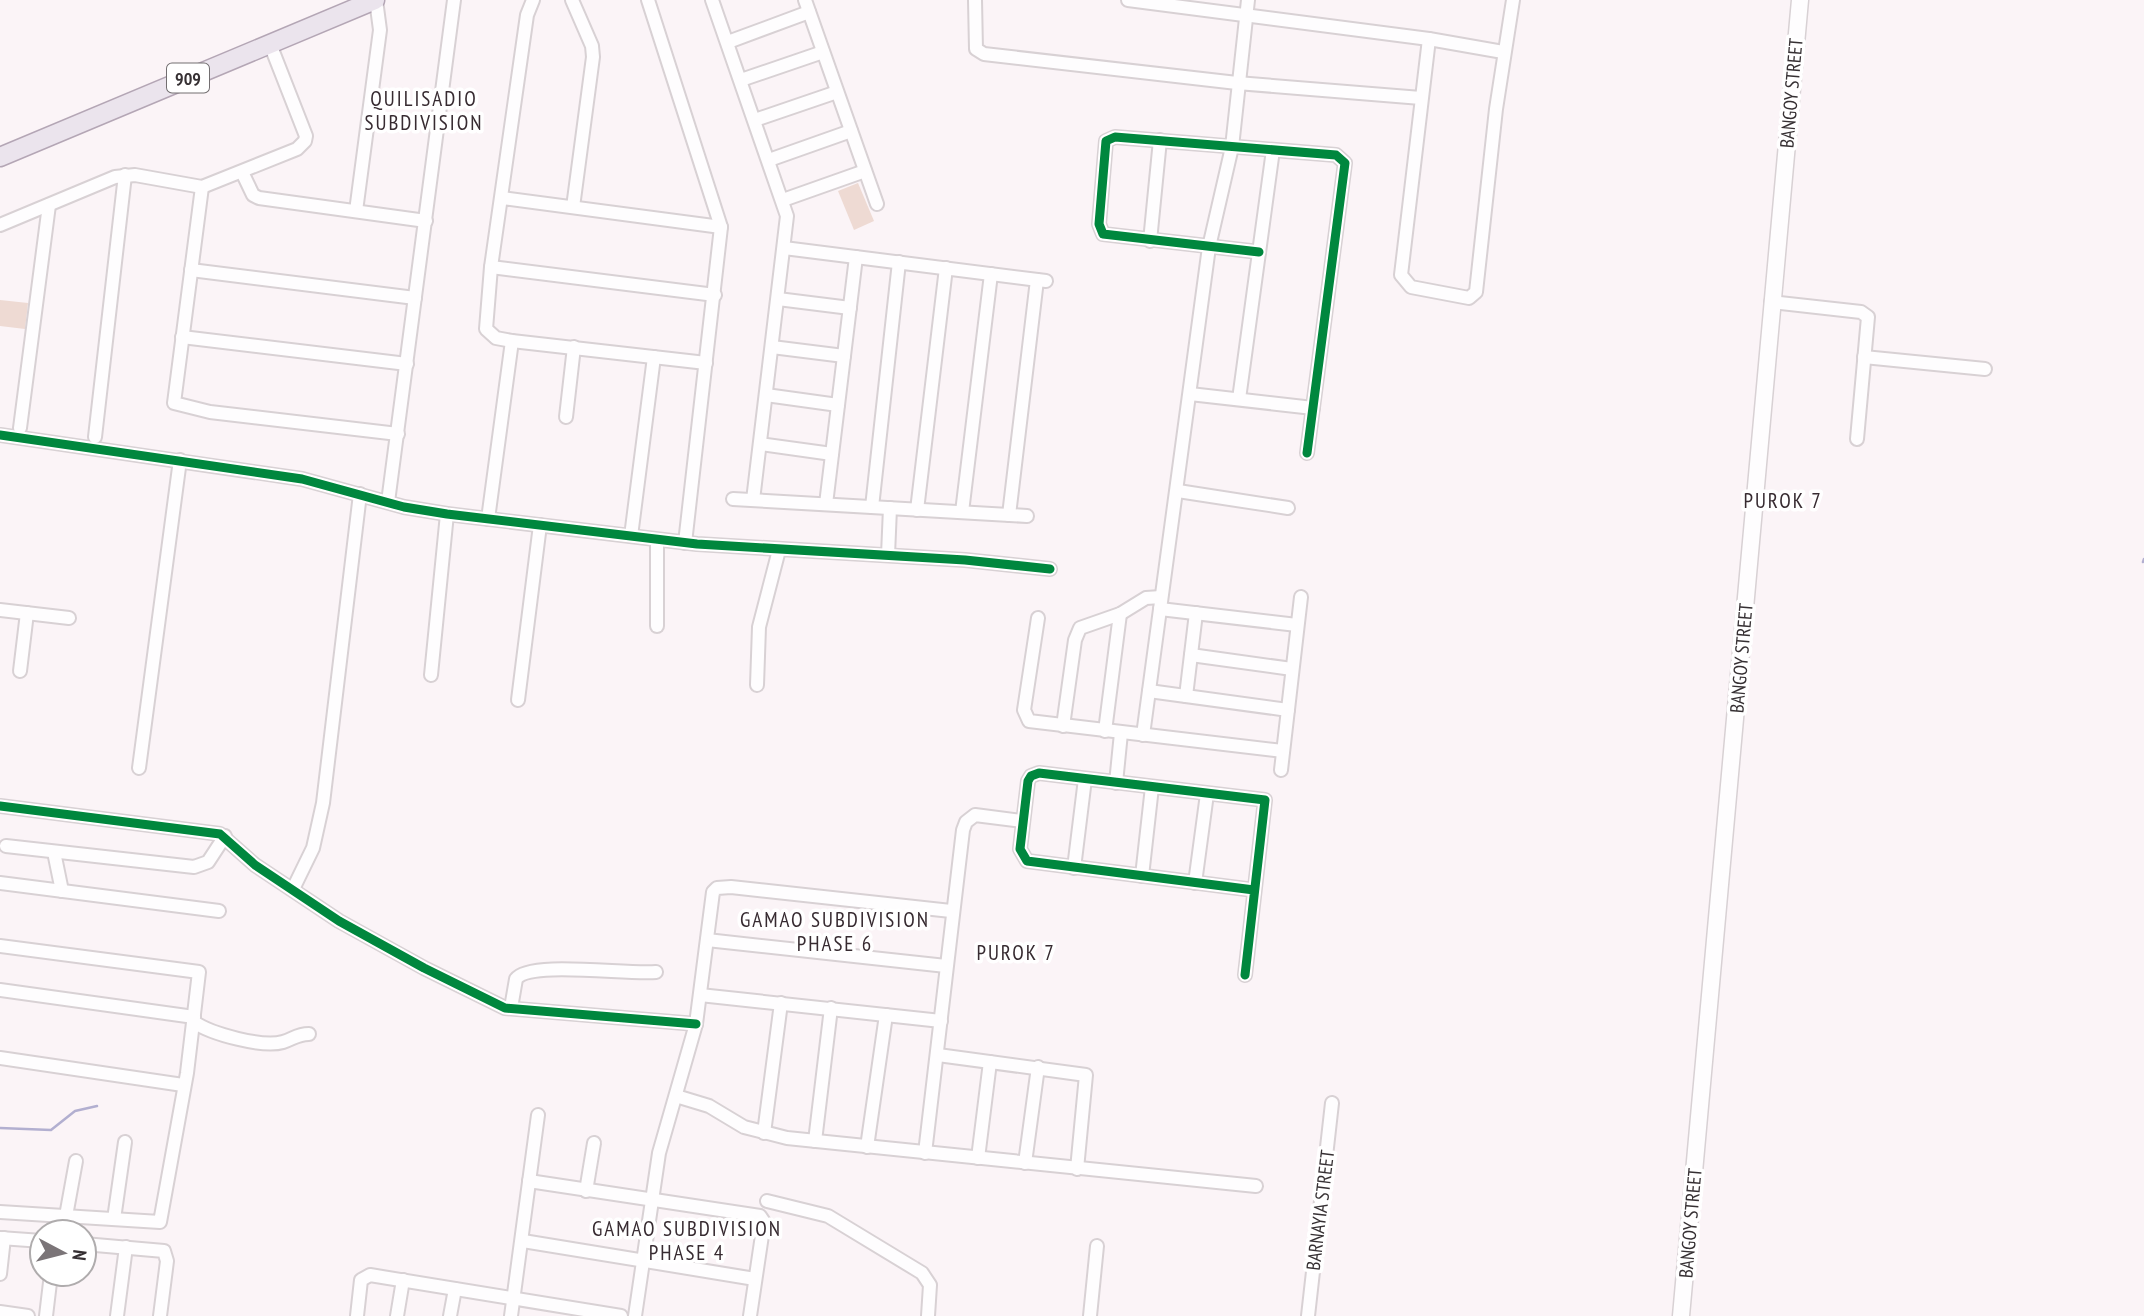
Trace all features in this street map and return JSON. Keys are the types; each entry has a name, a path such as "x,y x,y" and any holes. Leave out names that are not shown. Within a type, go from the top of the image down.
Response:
{"main road":[{"name":"909","path":"0,157 376,0"},
{"name":"BANGOY STREET","path":"1681,1316 1800,0"}],"street":[{"path":"356,211 380,30 376,0"},
{"path":"388,502 454,0"},
{"path":"533,0 527,15 491,267 486,329 496,338 512,341 706,363"},
{"path":"572,0 592,46 593,57 573,207"},
{"path":"648,0 721,227 685,543"},
{"path":"712,0 783,200 787,225 753,500"},
{"path":"975,0 974,41 976,49 984,54 1237,83 1421,98"},
{"path":"1128,0 1503,52"},
{"path":"1143,735 1209,247 1232,147 1248,0"},
{"path":"1429,40 1401,256 1401,275 1411,287 1472,297 1475,292 1503,52 1513,0"},
{"path":"728,42 807,6 877,204"},
{"path":"0,225 103,181 125,176 202,187 298,149 305,141 304,130 270,44"},
{"path":"741,80 823,52"},
{"path":"755,120 837,92"},
{"path":"769,160 851,131"},
{"path":"1259,252 1109,237 1100,230 1104,144 1115,137 1160,140 1336,155 1345,163 1307,453"},
{"path":"1150,241 1160,140"},
{"path":"1240,399 1273,150"},
{"path":"783,200 865,171"},
{"path":"242,172 256,197 426,221"},
{"path":"95,437 125,176"},
{"path":"202,187 174,404 210,412 398,435"},
{"path":"502,198 721,227"},
{"path":"20,428 49,205"},
{"path":"784,248 1042,280 1009,515"},
{"path":"826,504 856,257"},
{"path":"872,507 899,262"},
{"path":"491,267 715,295"},
{"path":"916,510 946,268"},
{"path":"191,270 415,298"},
{"path":"962,512 990,274"},
{"path":"778,299 850,308"},
{"path":"1771,302 1865,314 1868,317 1857,439"},
{"path":"182,337 407,364"},
{"path":"488,519 512,341"},
{"path":"566,417 574,347"},
{"path":"772,348 844,356"},
{"path":"631,536 654,357"},
{"path":"1864,357 1985,369"},
{"path":"1190,394 1313,408"},
{"path":"766,395 838,405"},
{"path":"0,435 302,479 388,502 447,514 685,543 891,555 1050,569"},
{"path":"760,444 832,454"},
{"path":"139,768 180,460"},
{"path":"1178,491 1288,508"},
{"path":"293,889 313,848 323,803 360,494"},
{"path":"733,499 1027,516"},
{"path":"891,555 894,508"},
{"path":"431,675 447,514"},
{"path":"518,699 540,525"},
{"path":"657,540 657,626"},
{"path":"757,685 759,626 779,550"},
{"path":"1280,770 1301,597"},
{"path":"1063,726 1077,632 1084,625 1119,614 1146,598 1196,613 1297,625"},
{"path":"0,610 69,618"},
{"path":"20,671 27,613"},
{"path":"1186,696 1196,613"},
{"path":"1105,731 1119,614"},
{"path":"1038,618 1024,715 1029,721 1283,751"},
{"path":"1191,655 1292,669"},
{"path":"1149,691 1288,710"},
{"path":"1116,783 1121,733"},
{"path":"1245,975 1265,800 1039,774 1031,776 1022,821 1020,849 1023,858 1032,863 1254,890"},
{"path":"1073,868 1085,779"},
{"path":"1143,876 1152,787"},
{"path":"1195,883 1207,794"},
{"path":"0,806 225,836 255,865 356,931 488,1001 511,1008 696,1024"},
{"path":"925,1153 938,1055 951,911 966,822 975,815 1022,821"},
{"path":"6,846 198,867 213,857 225,836"},
{"path":"54,852 62,891"},
{"path":"0,883 219,911"},
{"path":"635,1316 650,1199 661,1144 696,1024 713,892 717,888 731,887 951,911"},
{"path":"707,940 946,966"},
{"path":"0,946 199,972 187,1073 160,1222 0,1212"},
{"path":"511,1008 516,979 532,969 633,974 656,972"},
{"path":"0,990 194,1019 216,1035 244,1039 282,1042 296,1034 309,1034"},
{"path":"700,995 941,1021"},
{"path":"764,1133 781,1003"},
{"path":"815,1141 831,1008"},
{"path":"867,1147 886,1015"},
{"path":"938,1055 1077,1072 1087,1079 1077,1169"},
{"path":"0,1058 183,1085"},
{"path":"978,1158 990,1062"},
{"path":"1025,1163 1038,1067"},
{"path":"676,1096 709,1106 744,1127 815,1141 1256,1186"},
{"name":"BARNAYIA STREET","path":"1308,1316 1332,1103"},
{"path":"510,1316 523,1241 538,1115"},
{"path":"114,1219 125,1142"},
{"path":"586,1191 594,1143"},
{"path":"66,1216 76,1161"},
{"path":"529,1181 760,1216 764,1222 750,1316"},
{"path":"767,1201 828,1216 922,1273 930,1284 928,1316"},
{"path":"0,1274 2,1238 28,1240"},
{"path":"523,1241 755,1279"},
{"path":"98,1245 159,1249 167,1256 160,1316"},
{"path":"1090,1316 1097,1246"},
{"path":"117,1316 126,1247"},
{"path":"357,1316 363,1277 370,1275 514,1297 577,1311 621,1316"},
{"path":"397,1316 403,1280"},
{"path":"46,1316 49,1288"},
{"path":"450,1316 455,1289"},
{"path":"0,1312 28,1316"}],"shaded area":[{"path":"858,183 874,221 854,230 838,191"},
{"path":"0,300 28,303 25,329 0,326"}],"waterway":[{"path":"0,1128 51,1130 75,1111 97,1106"}],"cycle path":[{"path":"1259,252 1103,234 1099,224 1106,141 1115,137 1336,155 1345,163 1307,453"},
{"path":"0,435 302,479 404,507 447,514 697,544 965,560 1050,569"},
{"path":"1245,975 1265,800 1039,773 1031,776 1028,781 1020,849 1027,861 1254,890"},
{"path":"0,806 220,834 255,865 339,921 424,968 505,1008 696,1024"}],"district":[{"name":"QUILISADIO SUBDIVISION","path":"424,110"},
{"name":"PUROK 7","path":"1783,500"},
{"name":"GAMAO SUBDIVISION PHASE 6","path":"835,931"},
{"name":"PUROK 7","path":"1016,952"},
{"name":"GAMAO SUBDIVISION PHASE 4","path":"687,1240"}]}
